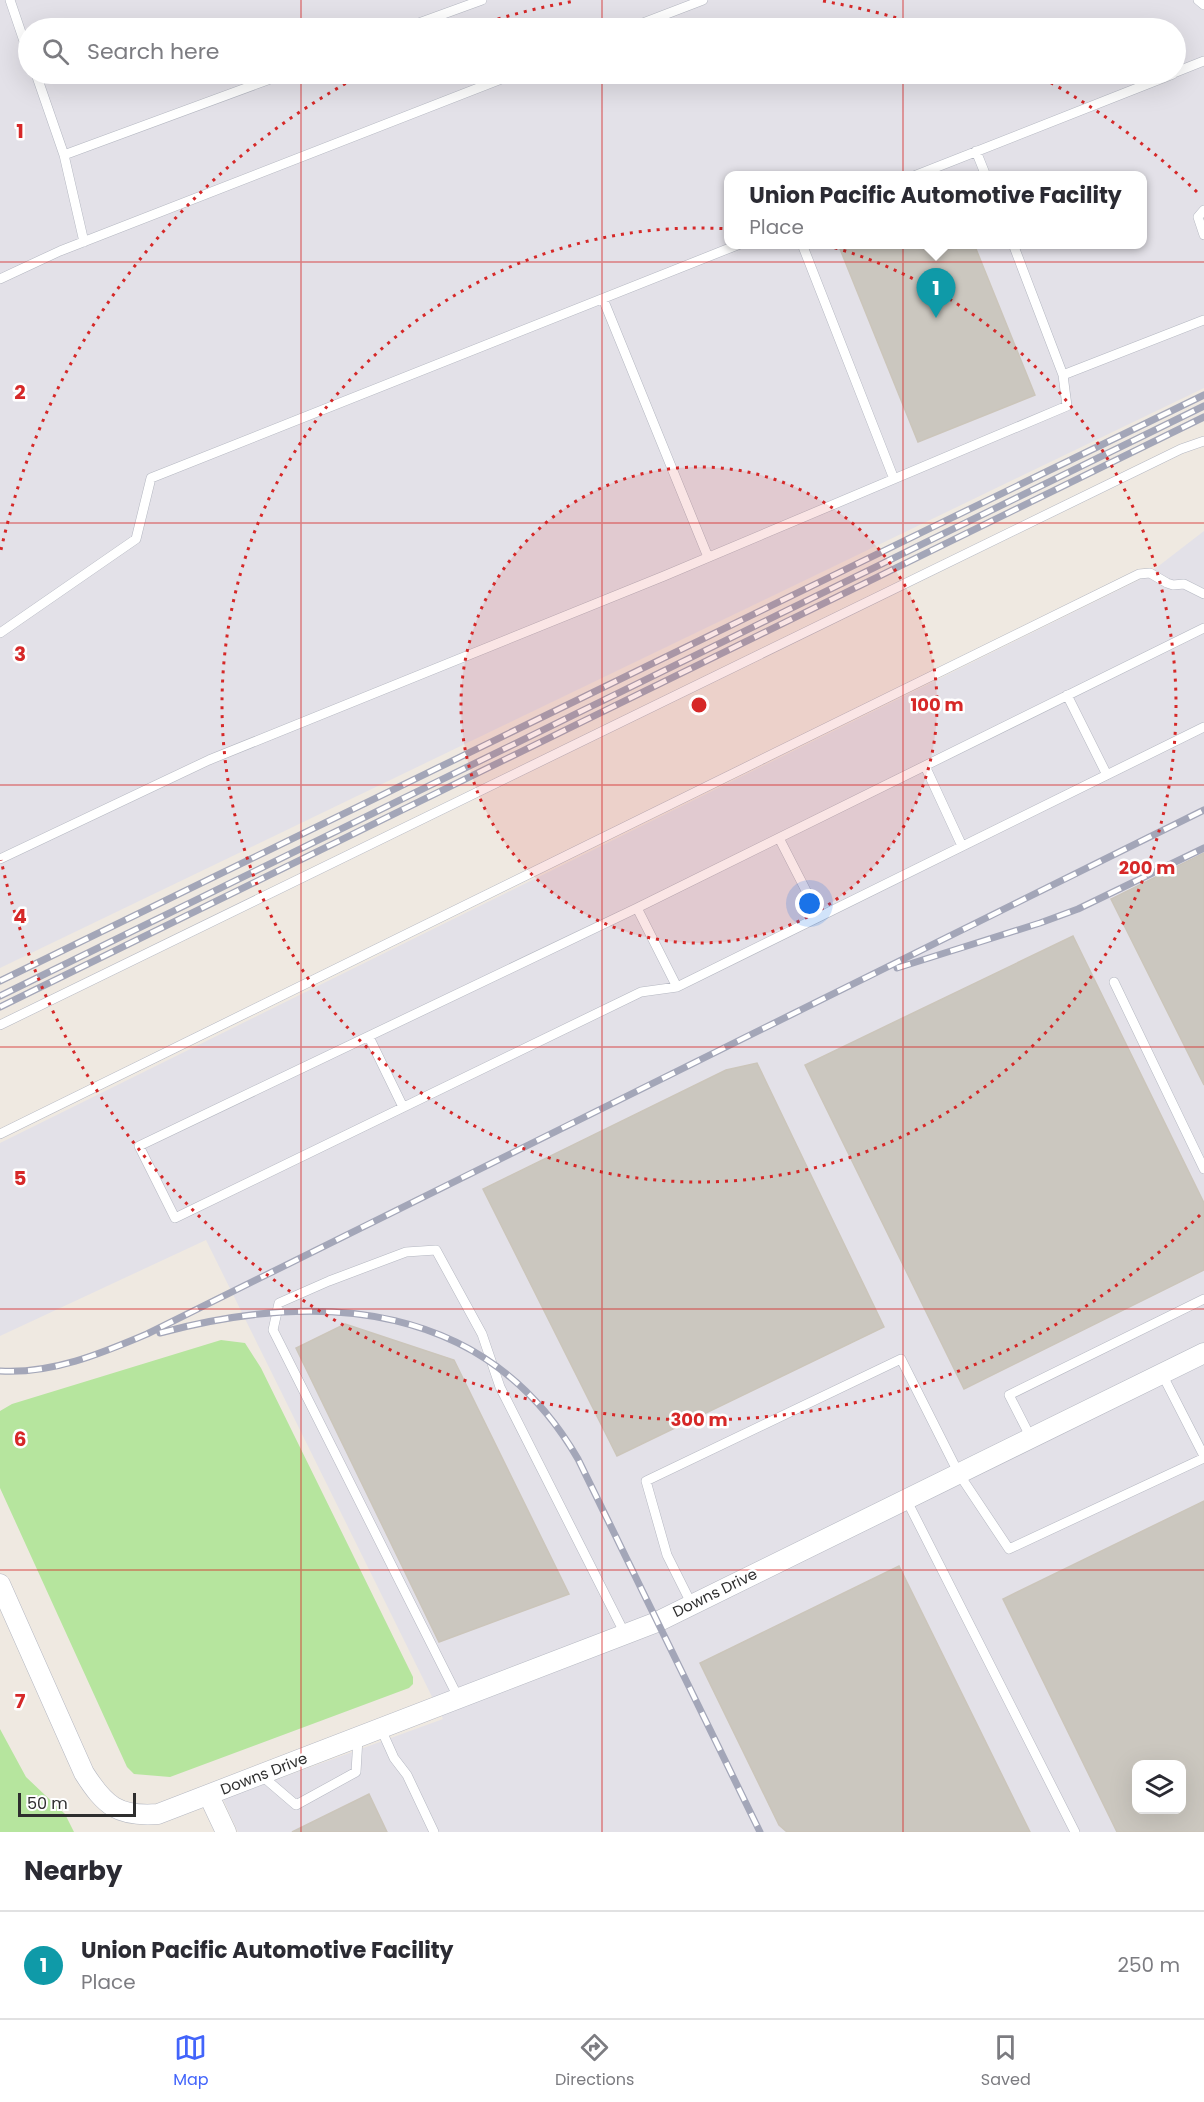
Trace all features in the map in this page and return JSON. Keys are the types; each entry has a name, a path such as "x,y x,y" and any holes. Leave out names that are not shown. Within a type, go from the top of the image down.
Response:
{"street":[{"name":"Downs Drive","path":"0,1584 84,1773 97,1793 121,1811 137,1815 158,1814 624,1634 692,1605 1204,1353"},
{"path":"209,1796 226,1832"}],"lane":[{"path":"10,0 18,24"},
{"path":"432,18 482,0"},
{"path":"656,18 703,0"},
{"path":"1198,0 1204,5"},
{"path":"1186,68 1204,61"},
{"path":"39,84 64,155 84,242"},
{"path":"64,155 257,84"},
{"path":"0,279 84,242 488,84"},
{"path":"926,171 1146,84"},
{"path":"976,151 984,171"},
{"path":"1204,210 1198,217 1204,235"},
{"path":"0,633 136,539 151,478 728,249"},
{"path":"804,249 894,479"},
{"path":"0,859 209,760 708,557 1067,406 1063,375 1015,249"},
{"path":"603,299 708,557"},
{"path":"1063,375 1204,320"},
{"path":"0,1025 1170,454 1204,441"},
{"path":"0,1134 1139,573 1150,573 1167,583 1184,584 1204,594"},
{"path":"1204,628 637,908 139,1146 175,1218 641,992 677,987 1204,727"},
{"path":"1068,695 1107,775"},
{"path":"925,766 962,846"},
{"path":"779,838 819,916"},
{"path":"637,908 677,987"},
{"path":"1114,982 1204,1169"},
{"path":"369,1037 403,1107"},
{"path":"459,1698 273,1330 279,1303 329,1281 406,1252 436,1250 482,1334 500,1387 624,1634"},
{"path":"1031,1438 1009,1395 1204,1299"},
{"path":"692,1605 667,1555 646,1481 902,1359 958,1474 1009,1549 1204,1457 1162,1374"},
{"path":"906,1499 1075,1832"},
{"path":"381,1729 394,1758 407,1775 434,1832"},
{"path":"261,1775 296,1805 356,1772 358,1738"}],"shaded area":[{"path":"0,0 1204,0 1204,388 0,968"},
{"path":"1204,531 1204,1832 238,1832 223,1799 443,1719 206,1240 0,1336 0,1143 1143,578"}],"green space":[{"path":"221,1340 245,1343 261,1368 413,1677 413,1684 409,1688 170,1777 134,1774 127,1767 0,1488 0,1411 12,1404"},
{"path":"0,1729 26,1777 65,1814 74,1832 0,1832"}],"building":[{"path":"840,249 976,249 1035,395 918,442"},
{"path":"1204,853 1204,1085 1111,899"},
{"path":"1073,936 1204,1203 1204,1270 964,1389 805,1065"},
{"path":"757,1063 884,1327 617,1456 483,1189 726,1070"},
{"path":"345,1324 454,1360 569,1594 439,1642 296,1348"},
{"path":"1204,1501 1204,1832 1117,1832 1003,1599"},
{"path":"899,1566 1030,1832 787,1832 779,1825 700,1663"},
{"path":"369,1794 387,1832 292,1832"}],"railway":[{"path":"0,981 1204,395"},
{"path":"0,996 1204,406"},
{"path":"0,1007 1204,417"},
{"path":"0,1371 57,1366 112,1349 147,1334 1204,810"},
{"path":"897,968 1078,909 1204,848"},
{"path":"160,1333 220,1320 280,1312 339,1312 395,1321 448,1338 497,1367 540,1406 578,1459 760,1832"}],"place":[{"name":"Union Pacific Automotive Facility","path":"936,318"}]}
